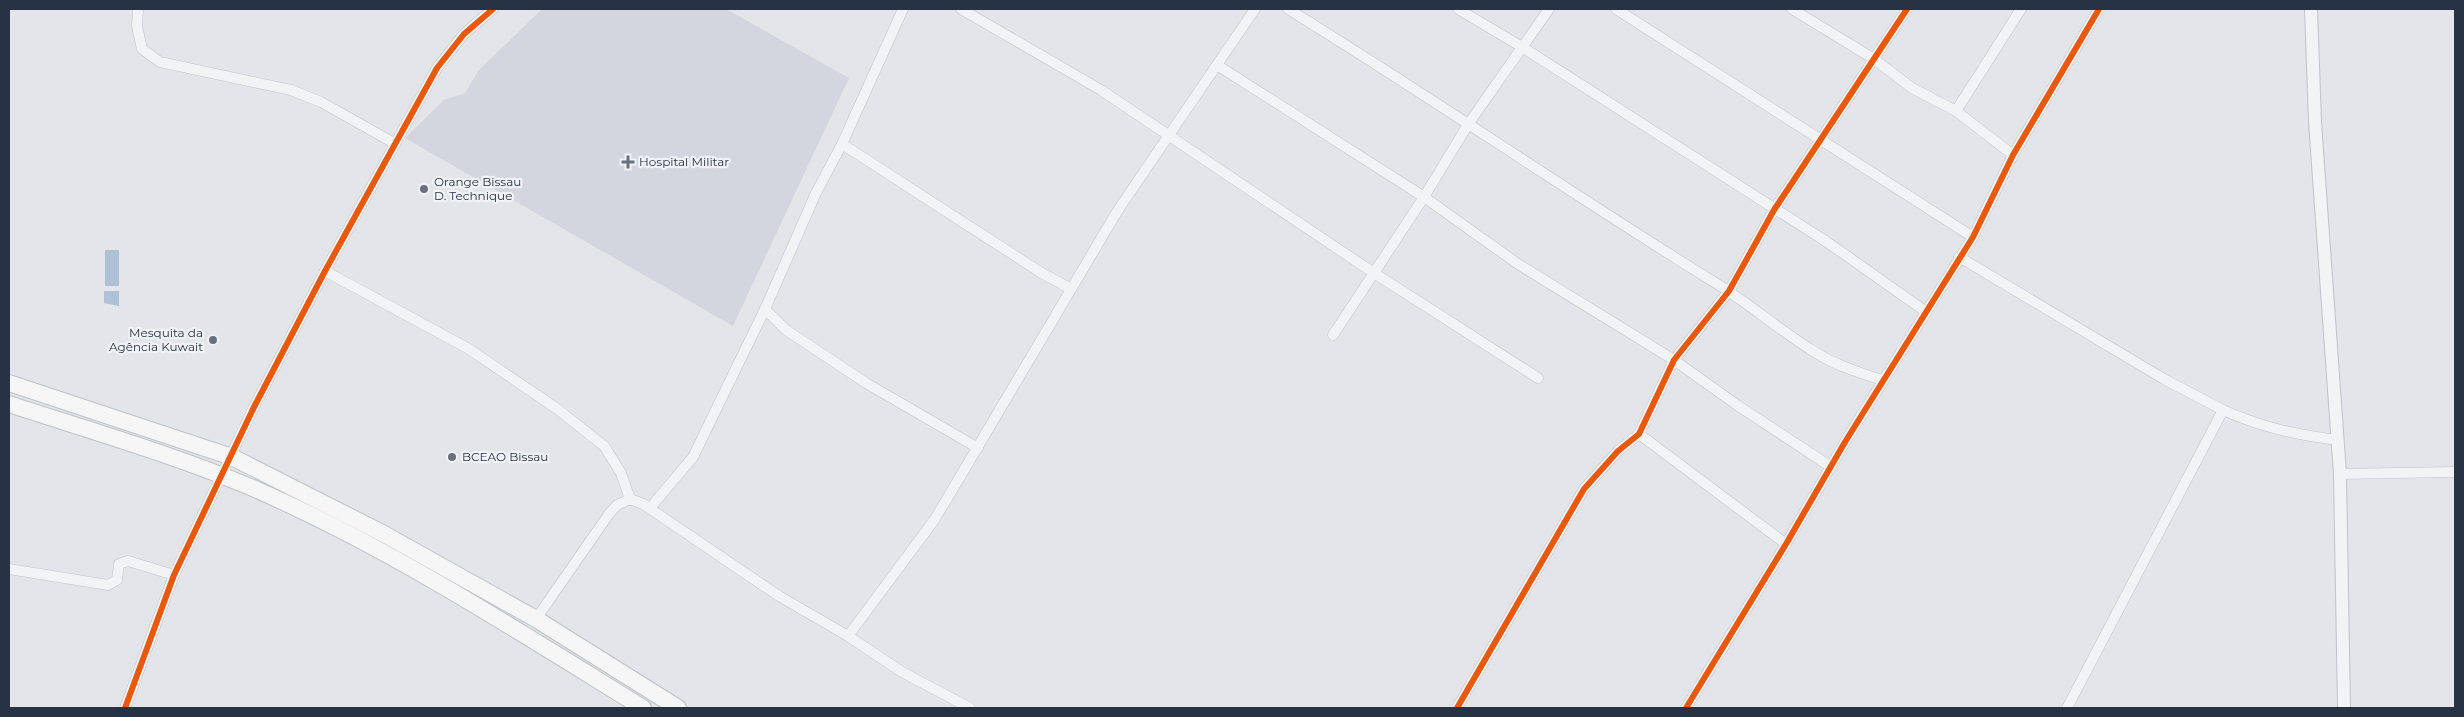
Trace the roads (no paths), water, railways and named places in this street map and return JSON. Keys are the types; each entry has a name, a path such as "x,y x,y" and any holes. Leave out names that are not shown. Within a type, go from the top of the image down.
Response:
{"main road":[{"path":"9,383 232,457 384,534 536,618 678,708"},
{"path":"9,404 187,462 257,490 376,549 526,636 644,708"}],"street":[{"path":"138,9 137,26 142,49 160,62 264,82 291,90 321,102 394,144"},
{"path":"125,708 174,575 232,457 254,407 325,271 394,144 448,52 464,34 494,9"},
{"path":"650,508 693,458 765,310 816,194 842,144 903,9"},
{"path":"961,9 1062,66 1538,378"},
{"path":"848,636 935,520 1118,210 1255,9"},
{"path":"1288,9 1469,123 1611,218 1729,291 1810,350 1835,364 1882,380"},
{"path":"1458,9 1522,47 1774,210 1828,242 1925,311"},
{"path":"1333,335 1424,197 1469,123 1549,9"},
{"path":"1616,9 1821,138 1973,237"},
{"path":"1792,9 1874,59 1912,88 1956,110 2013,155"},
{"path":"1458,708 1584,489 1618,451 1639,434 1674,360 1729,291 1774,210 1907,9"},
{"path":"1956,110 2021,9"},
{"path":"1686,708 1786,544 1882,380 1973,237 2013,155 2099,9"},
{"path":"2311,9 2318,172 2340,474 2344,708"},
{"path":"1217,65 1424,197 1518,264 1674,360 1831,467"},
{"path":"842,144 1040,272 1071,289"},
{"path":"1959,258 2164,379 2223,410 2258,425 2283,432 2338,440"},
{"path":"325,271 469,349 556,408 604,446 620,473 630,499 650,508 779,596 848,636 902,672 970,708"},
{"path":"765,310 786,330 866,383 978,448"},
{"path":"2067,708 2223,410"},
{"path":"1639,434 1786,544"},
{"path":"2340,474 2455,472"},
{"path":"536,618 609,514 617,505 630,499"},
{"path":"9,569 108,585 116,580 119,564 128,561 174,575"}],"water":[{"path":"105,250 119,250 119,286 105,286"},
{"path":"104,291 119,291 119,306 104,303"}],"place":[{"name":"Hospital Militar","path":"628,162"},
{"name":"Orange Bissau D. Technique","path":"424,189"},
{"name":"Mesquita da Agência Kuwait","path":"213,340"},
{"name":"BCEAO Bissau","path":"452,457"}]}
